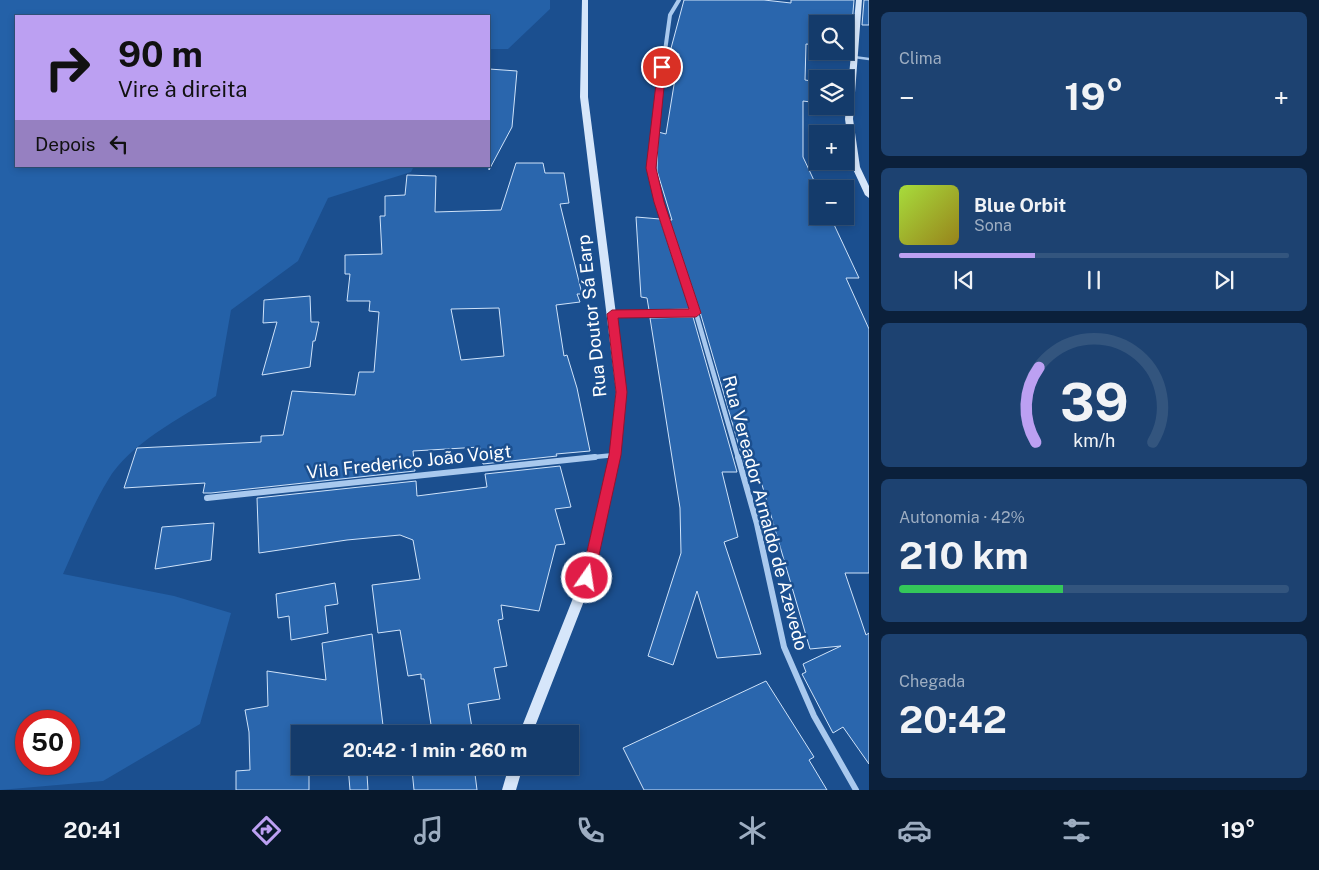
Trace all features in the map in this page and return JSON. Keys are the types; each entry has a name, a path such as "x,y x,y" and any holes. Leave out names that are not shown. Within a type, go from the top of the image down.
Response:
{"main road":[{"name":"Rua Doutor Sá Earp","path":"529,725 587,578 615,455 622,392 584,97 585,0"},
{"path":"854,57 859,0"},
{"path":"854,60 849,119 856,166 869,195"},
{"path":"509,790 513,775"}],"street":[{"name":"Rua Vereador Arnaldo de Azevedo","path":"679,0 670,15 651,168 659,202 696,313 756,524 784,647 814,716 856,790"},
{"path":"612,314 696,313"},
{"name":"Vila Frederico João Voigt","path":"207,498 615,455"}],"lane":[{"path":"854,57 869,59"}],"shaded area":[{"path":"0,0 550,0 550,9 508,49 490,49 490,15 15,15 15,167 414,167 411,172 328,198 298,261 231,310 216,396 142,443 117,467 95,503 63,574 174,596 231,613 200,724 103,781 0,790"}],"building":[{"path":"684,0 764,0 791,3 791,0 854,0 853,15 809,15 809,44 806,44 805,80 809,81 809,102 803,101 803,157 814,180 809,180 809,225 834,225 859,278 846,278 869,329 869,573 845,573 866,635 869,633 869,764 843,727 833,733 802,674 806,672 803,664 841,646 810,649 758,471 747,472 700,312 669,220 672,220 657,171 658,132 666,134 679,54 670,52"},
{"path":"864,0 869,0 869,25 862,25"},
{"path":"490,69 517,71 512,127 489,170"},
{"path":"516,163 543,163 545,173 564,173 569,203 560,204 582,294 577,294 580,302 556,305 564,356 567,355 577,388 590,451 483,464 480,447 413,451 415,471 211,493 203,493 205,483 124,488 137,448 261,442 261,436 283,435 292,391 355,395 359,372 374,372 379,312 369,311 370,301 347,301 350,274 345,274 345,255 382,254 380,216 385,216 385,196 405,195 407,175 436,176 435,212 501,210","holes":["499,308 504,356 461,360 451,309"]},
{"path":"636,217 660,219 690,309 649,310 647,298 641,297"},
{"path":"310,296 311,322 319,322 315,341 313,341 310,367 262,375 277,322 263,323 264,300"},
{"path":"693,317 737,472 722,472 738,537 724,542 761,654 717,658 697,591 673,665 648,656 681,553 680,508 650,318"},
{"path":"560,466 571,507 555,509 565,544 556,545 539,611 501,605 503,619 498,620 507,666 494,668 500,699 468,704 472,725 431,725 424,679 421,679 421,674 408,676 400,630 378,633 372,585 420,579 413,540 400,535 347,540 259,553 257,498 416,481 417,496 487,487 485,474"},
{"path":"214,523 211,560 155,569 162,527"},
{"path":"335,583 338,604 325,606 328,633 291,640 289,616 278,618 276,594"},
{"path":"372,634 383,725 291,725 291,775 309,775 309,790 236,790 236,771 250,770 249,732 245,710 268,706 267,671 326,680 322,643"},
{"path":"766,681 814,757 809,760 827,790 644,790 623,748"},
{"path":"349,775 367,775 368,790 350,790"},
{"path":"412,775 475,775 477,790 414,790"}],"route":[{"path":"587,578 615,455 622,392 612,314 696,313 659,202 651,168 662,67"}]}
